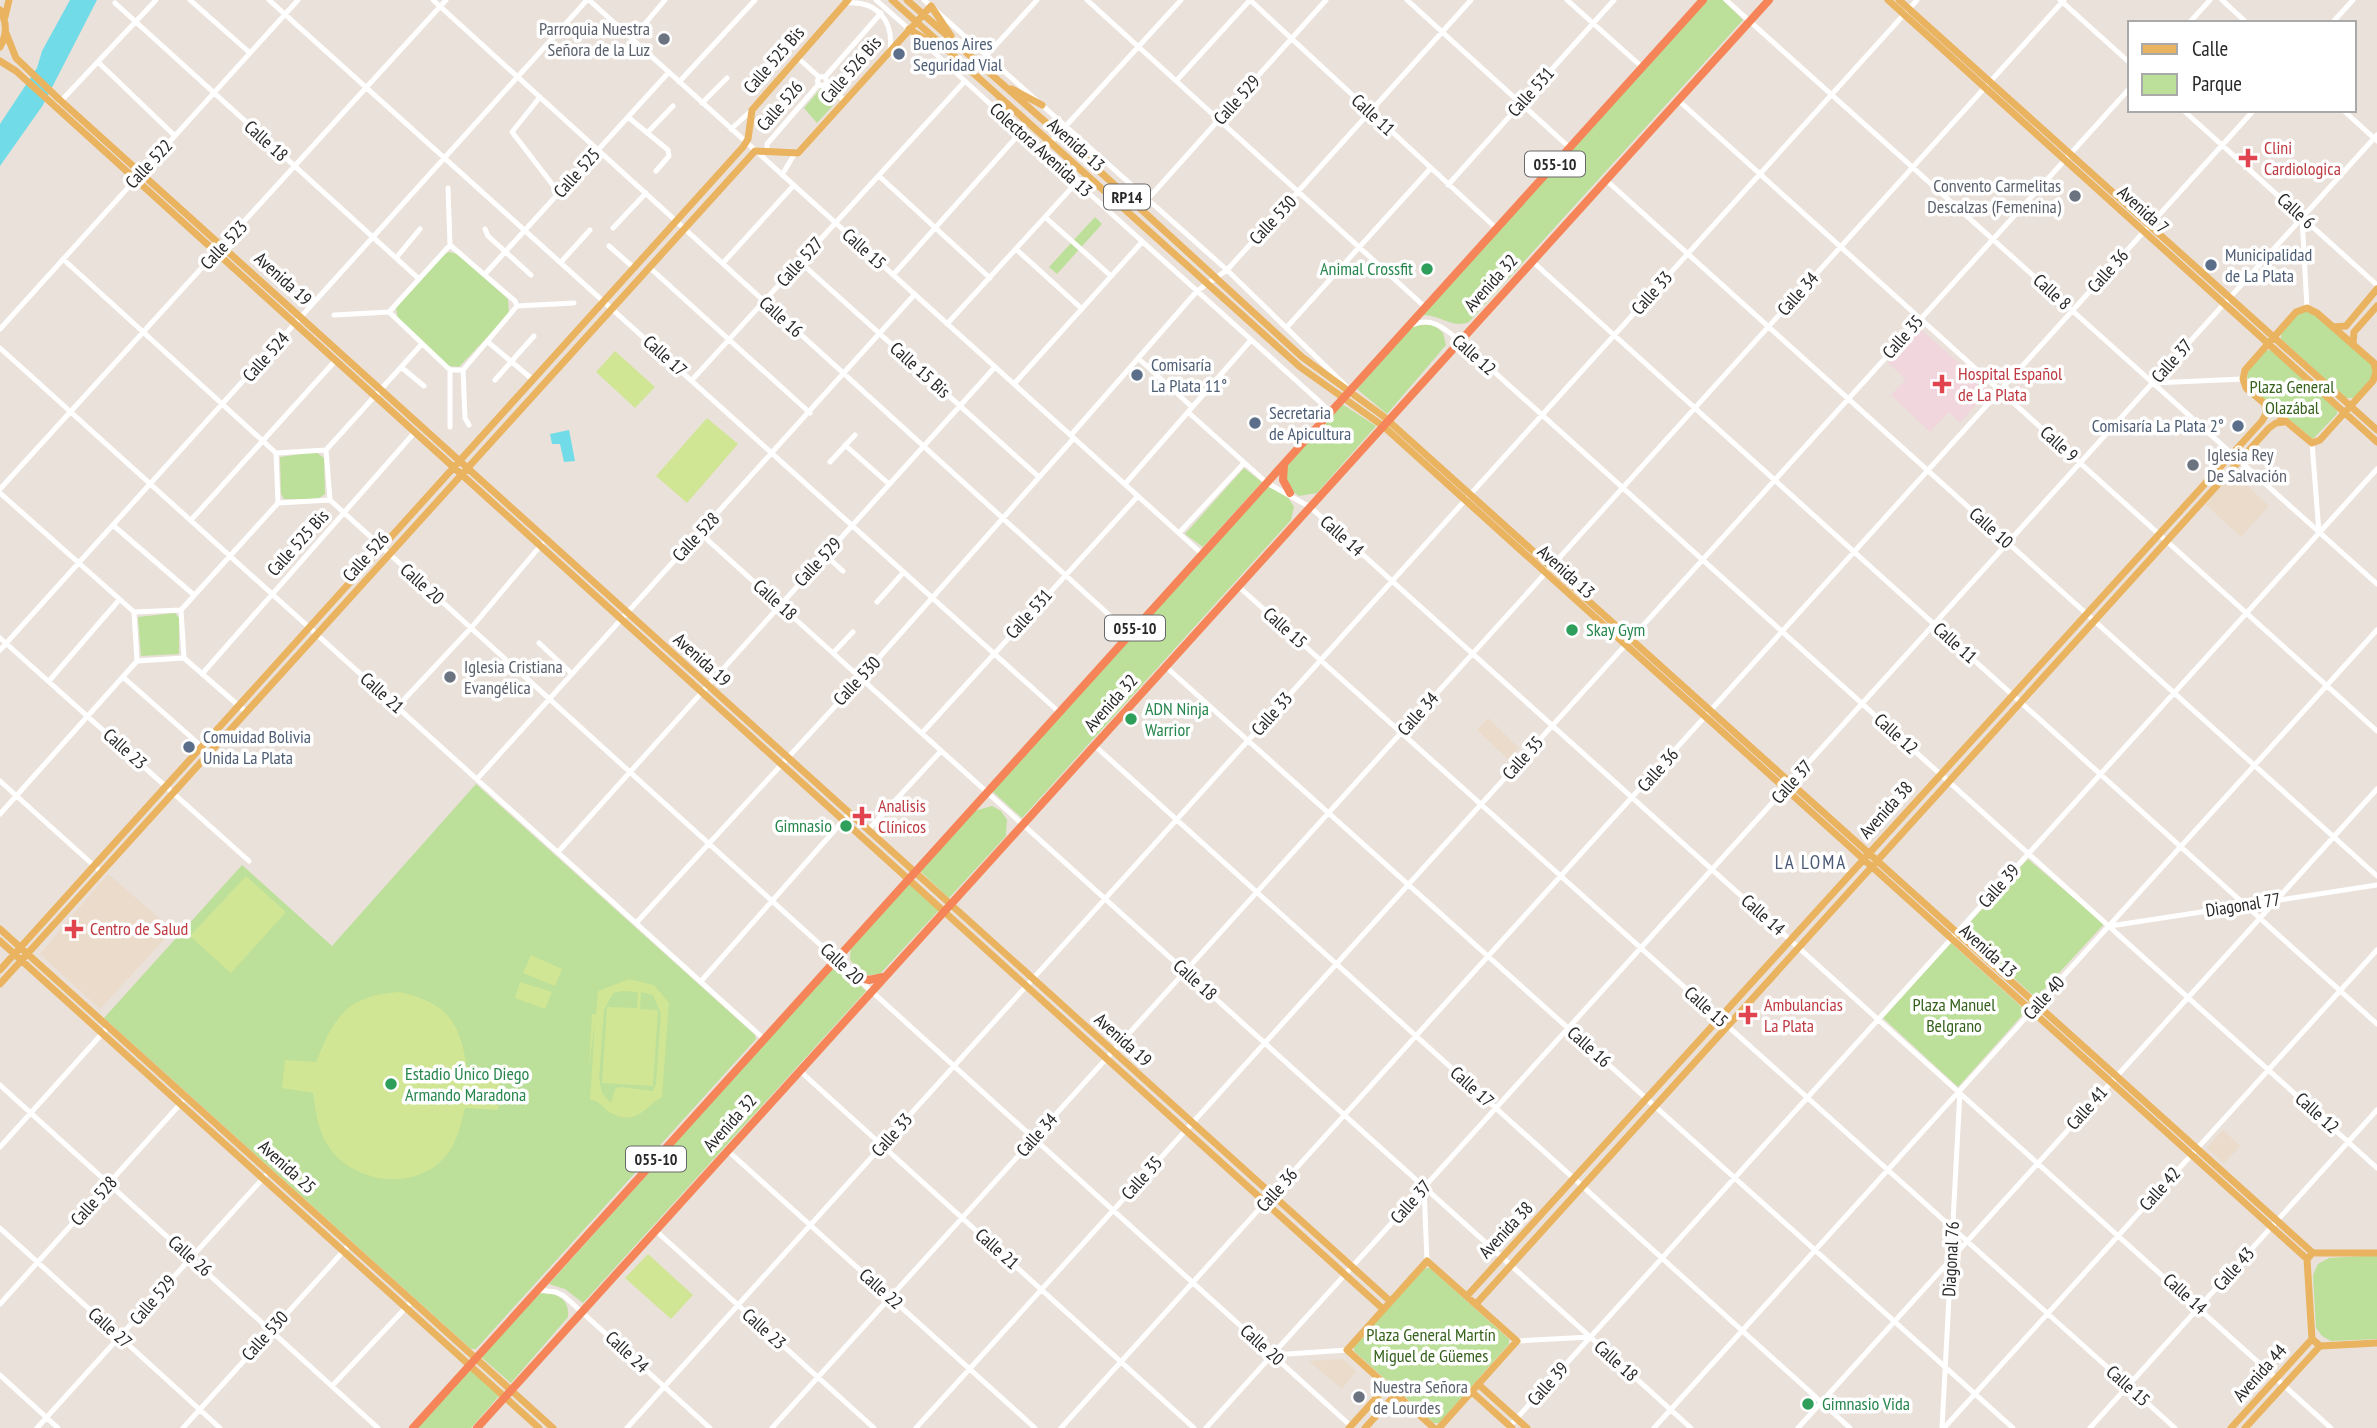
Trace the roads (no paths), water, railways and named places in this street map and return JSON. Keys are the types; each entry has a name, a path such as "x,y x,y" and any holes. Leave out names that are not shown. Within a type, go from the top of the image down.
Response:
{"highway":[{"name":"Avenida 32","path":"413,1428 1703,0"},
{"name":"Avenida 32","path":"477,1428 1769,0"},
{"path":"1284,465 1283,480 1290,493"},
{"path":"856,977 869,980 885,976"}],"main road":[{"path":"0,47 6,33 5,18 9,0"},
{"name":"Avenida 13","path":"892,0 1300,367 1386,423 1547,571 2310,1256"},
{"name":"Avenida 13","path":"907,0 1346,395"},
{"name":"Avenida 7","path":"1888,0 1907,12 2348,409 2377,430"},
{"name":"Avenida 7","path":"1899,0 1907,12"},
{"name":"Calle 525 Bis","path":"746,142 751,110 847,2"},
{"path":"930,6 960,48"},
{"name":"Calle 526 Bis","path":"795,153 930,6"},
{"path":"0,10 5,18"},
{"path":"909,29 957,58"},
{"name":"Avenida 19","path":"6,33 16,58 30,78 49,96 141,172 220,249 458,463 462,474 544,542"},
{"name":"Avenida 19","path":"0,61 30,78"},
{"path":"997,81 1042,105"},
{"path":"991,90 1021,132"},
{"name":"Avenida 19","path":"59,104 135,179 220,249"},
{"name":"Calle 526","path":"0,970 746,142"},
{"path":"755,150 795,153"},
{"name":"Calle 526","path":"0,984 755,150"},
{"path":"2333,327 2346,326 2377,287"},
{"path":"2353,345 2354,332 2377,306"},
{"path":"2307,308 2333,327 2374,363 2377,372 2373,381 2320,440 2312,443 2246,388 2243,379 2245,370 2296,312 2307,308"},
{"name":"Avenida 19","path":"298,320 335,361 378,393 415,432 458,463 469,467 623,616 946,908 1032,980 1390,1301"},
{"name":"Avenida 38","path":"1467,1296 2231,455 2264,418 2265,405"},
{"name":"Avenida 7","path":"2348,409 2377,442"},
{"name":"Avenida 38","path":"1476,1304 2272,424 2284,422"},
{"name":"Avenida 19","path":"846,816 868,830 911,876"},
{"name":"Avenida 19","path":"946,908 1025,987 1383,1309"},
{"name":"Avenida 25","path":"0,929 20,947 25,957 473,1362 553,1428"},
{"name":"Avenida 25","path":"0,941 14,954 25,957"},
{"path":"2377,1253 2310,1256 2312,1339 2320,1346 2377,1343"},
{"path":"1427,1261 1467,1296 1517,1341 1436,1428 1347,1350 1427,1261"},
{"name":"Avenida 44","path":"2231,1428 2312,1339"},
{"name":"Avenida 44","path":"2245,1428 2320,1346"},
{"path":"1478,1384 1527,1428"},
{"path":"1351,1427 1387,1386"},
{"path":"1472,1392 1510,1427"},
{"name":"Avenida 25","path":"508,1393 539,1428"},
{"path":"1365,1428 1395,1394"}],"street":[{"path":"59,104 156,0"},
{"path":"190,0 250,53"},
{"name":"Calle 17","path":"269,0 1059,712"},
{"name":"Calle 522","path":"0,329 298,0"},
{"name":"Calle 16","path":"433,0 1129,633"},
{"name":"Calle 523","path":"0,491 446,0"},
{"name":"Calle 15","path":"588,0 1202,554"},
{"name":"Calle 524","path":"0,650 588,0"},
{"path":"632,39 665,0"},
{"name":"Colectora Avenida 13","path":"876,0 1331,412"},
{"name":"Colectora Avenida 13","path":"924,0 1227,270 1287,327 1346,395"},
{"path":"986,56 1037,0"},
{"path":"1087,0 1425,307"},
{"path":"1043,151 1181,0"},
{"path":"1177,80 1250,0"},
{"name":"Calle 11","path":"1250,0 1497,229"},
{"name":"Calle 529","path":"1147,200 1326,0"},
{"path":"1407,0 1570,148"},
{"name":"Calle 530","path":"637,922 861,678 1003,518 1197,291 1227,270 1471,0"},
{"path":"1567,0 1642,67"},
{"name":"Calle 531","path":"1448,185 1614,0"},
{"name":"Calle 8","path":"1726,0 2377,584"},
{"name":"Calle 33","path":"627,1428 1917,0"},
{"path":"2191,21 2210,0"},
{"path":"2222,0 2245,21"},
{"path":"2334,21 2353,0"},
{"path":"679,82 752,1"},
{"path":"2062,1 2128,61"},
{"name":"Calle 34","path":"772,1428 2062,1"},
{"path":"847,2 865,4 881,13 891,32 890,50"},
{"name":"Calle 18","path":"115,4 418,278"},
{"name":"Calle 526","path":"767,149 767,144 881,13"},
{"path":"798,58 845,101"},
{"path":"98,62 175,136"},
{"name":"Calle 525","path":"485,274 669,72"},
{"path":"702,103 727,78"},
{"name":"Calle 527","path":"692,380 965,81"},
{"name":"Calle 35","path":"916,1428 2128,90"},
{"path":"540,97 512,132 559,192"},
{"name":"Calle 9","path":"1678,100 2377,731"},
{"path":"648,133 673,106"},
{"name":"Calle 525 Bis","path":"732,129 751,110"},
{"name":"Calle 6","path":"2185,112 2377,287"},
{"name":"Calle 36","path":"1061,1428 2251,112"},
{"path":"2345,112 2376,138"},
{"path":"628,117 668,150 669,156 656,171"},
{"path":"893,275 1021,132"},
{"name":"Calle 37","path":"1206,1428 2376,138"},
{"name":"Calle 526 Bis","path":"782,175 795,153"},
{"path":"1287,327 1430,169"},
{"path":"879,176 990,278"},
{"name":"Calle 10","path":"1606,180 2377,876"},
{"path":"947,324 1077,183"},
{"path":"723,263 794,185"},
{"path":"334,316 389,312 450,245 448,188"},
{"path":"613,228 646,193"},
{"path":"1045,217 1111,276"},
{"path":"2302,218 2307,308"},
{"path":"396,258 420,229"},
{"path":"485,229 488,236 531,275"},
{"path":"561,262 590,230"},
{"path":"1014,384 1142,242"},
{"path":"450,245 485,274 517,306 574,303"},
{"path":"608,246 634,268"},
{"path":"1016,249 1082,309"},
{"path":"63,259 276,453 326,450 421,345"},
{"name":"Calle 11","path":"1532,261 2377,1024"},
{"name":"Calle 15 Bis","path":"800,262 1039,477"},
{"path":"649,267 810,413"},
{"name":"Calle 528","path":"477,779 915,294"},
{"path":"469,425 465,418 463,370 517,306"},
{"path":"389,312 450,370 463,370"},
{"name":"Calle 12","path":"1406,328 1420,322 1433,323 1460,341 2377,1168"},
{"path":"495,380 534,336"},
{"path":"1125,484 1251,340"},
{"path":"488,342 532,379"},
{"name":"Calle 21","path":"0,348 702,980 764,1039"},
{"name":"Calle 14","path":"1139,359 1244,463 1267,482 1310,507 2286,1384 2331,1428"},
{"path":"191,520 335,361"},
{"path":"401,367 424,386"},
{"name":"Calle 529","path":"558,852 995,367"},
{"path":"450,370 450,427"},
{"path":"2153,383 2243,379"},
{"name":"Calle 525 Bis","path":"202,674 415,432"},
{"path":"830,462 855,435"},
{"path":"2312,443 2319,533"},
{"path":"845,445 889,484"},
{"path":"246,712 184,658 181,610 278,503 330,500 326,450"},
{"path":"276,453 278,503"},
{"path":"1179,533 1244,463"},
{"name":"Calle 39","path":"1510,1427 2377,469"},
{"path":"0,491 78,564 134,611 181,610"},
{"name":"Calle 531","path":"922,733 1138,496"},
{"name":"Calle 20","path":"330,500 1351,1427"},
{"path":"114,526 194,595"},
{"name":"Calle 18","path":"700,533 1691,1428"},
{"path":"398,706 471,628 544,542"},
{"path":"825,555 843,571"},
{"path":"877,602 903,573"},
{"name":"Calle 15","path":"1238,586 2175,1428"},
{"path":"49,681 120,600"},
{"path":"0,814 137,661 134,611"},
{"name":"Calle 40","path":"1654,1428 2377,630"},
{"path":"834,653 853,632"},
{"name":"Calle 23","path":"0,638 249,861"},
{"path":"539,643 572,674"},
{"path":"137,661 184,658"},
{"name":"Calle 16","path":"1165,667 2013,1428"},
{"path":"123,677 209,753"},
{"name":"Calle 17","path":"1094,745 1850,1428"},
{"path":"868,830 941,751"},
{"path":"0,781 101,872"},
{"name":"Calle 41","path":"1798,1428 2377,789"},
{"path":"702,980 846,816"},
{"name":"Diagonal 77","path":"2109,926 2377,885"},
{"name":"Calle 42","path":"1943,1428 2377,950"},
{"path":"0,1147 106,1029"},
{"name":"Calle 21","path":"799,1070 1194,1428"},
{"name":"Calle 26","path":"0,1085 271,1328 377,1428"},
{"name":"Diagonal 76","path":"1943,1428 1960,1091"},
{"name":"Calle 528","path":"0,1304 184,1100"},
{"name":"Calle 43","path":"2090,1428 2377,1110"},
{"name":"Calle 22","path":"727,1150 1035,1428"},
{"name":"Calle 529","path":"37,1428 266,1174"},
{"path":"1424,1187 1427,1261"},
{"name":"Calle 27","path":"0,1228 220,1428"},
{"name":"Calle 23","path":"655,1230 874,1428"},
{"name":"Calle 530","path":"183,1428 346,1247"},
{"name":"Calle 24","path":"537,1290 556,1292 582,1311 710,1428"},
{"path":"332,1386 409,1303"},
{"path":"1517,1341 1590,1337"},
{"path":"1272,1355 1347,1350"},
{"path":"0,1375 58,1428"}],"water":[{"path":"70,0 97,0 43,105 0,166 0,124 37,68 42,51"},
{"path":"569,430 575,461 564,462 560,444 552,444 550,434"}],"place":[{"name":"Parroquia Nuestra Señora de la Luz","path":"664,39"},
{"name":"Buenos Aires Seguridad Vial","path":"899,54"},
{"name":"Clini Cardiologica","path":"2248,158"},
{"name":"Convento Carmelitas Descalzas (Femenina)","path":"2075,196"},
{"name":"Municipalidad de La Plata","path":"2211,265"},
{"name":"Animal Crossfit","path":"1427,269"},
{"name":"Comisaría La Plata 11°","path":"1137,375"},
{"name":"Hospital Español de La Plata","path":"1942,384"},
{"name":"Secretaria de Apicultura","path":"1255,423"},
{"name":"Comisaría La Plata 2°","path":"2238,426"},
{"name":"Iglesia Rey De Salvación","path":"2193,465"},
{"name":"Skay Gym","path":"1572,630"},
{"name":"Iglesia Cristiana Evangélica","path":"450,677"},
{"name":"ADN Ninja Warrior","path":"1131,719"},
{"name":"Comuidad Bolivia Unida La Plata","path":"189,747"},
{"name":"Analisis Clínicos","path":"862,816"},
{"name":"Gimnasio","path":"846,826"},
{"name":"Centro de Salud","path":"74,929"},
{"name":"Ambulancias La Plata","path":"1748,1015"},
{"name":"Estadio Único Diego Armando Maradona","path":"391,1084"},
{"name":"Nuestra Señora de Lourdes","path":"1359,1397"},
{"name":"Gimnasio Vida","path":"1808,1404"}],"district":[{"name":"LA LOMA","path":"1811,862"}],"park label":[{"name":"Plaza General Olazábal","path":"2292,397"},
{"name":"Plaza Manuel Belgrano","path":"1954,1015"},
{"name":"Plaza General Martín Miguel de Güemes","path":"1431,1345"}]}
